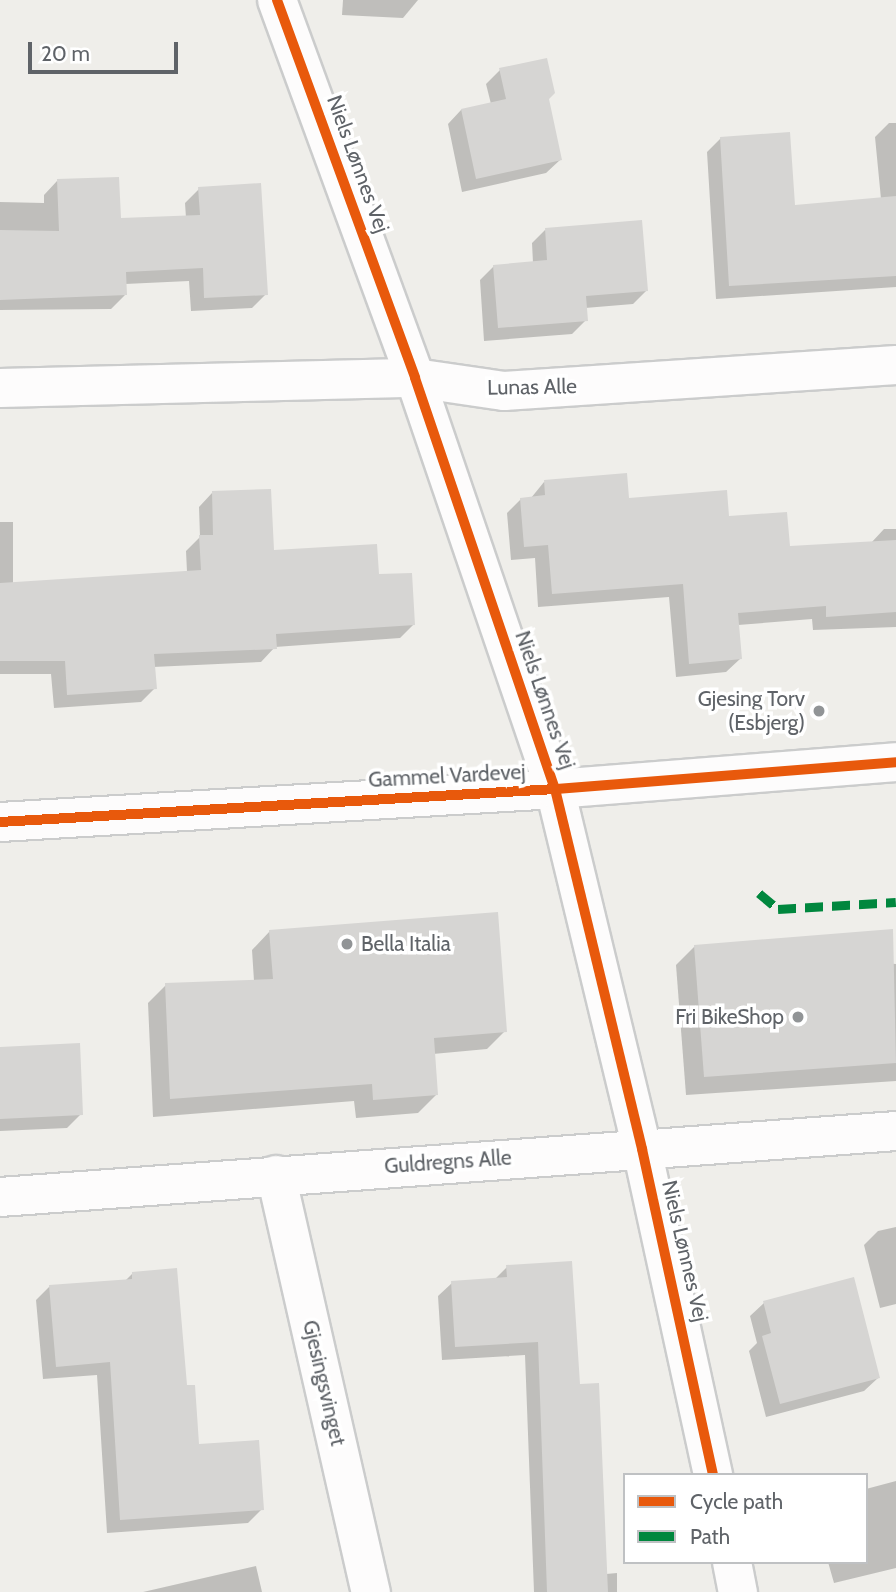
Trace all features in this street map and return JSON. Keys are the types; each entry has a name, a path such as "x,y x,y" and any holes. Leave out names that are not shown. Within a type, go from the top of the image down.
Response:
{"street":[{"name":"Niels Lønnes Vej","path":"277,0 415,378 555,789 642,1149 713,1473"},
{"name":"Lunas Alle","path":"0,388 415,378 504,391 896,366"},
{"name":"Gammel Vardevej","path":"0,822 555,789 896,762"},
{"name":"Guldregns Alle","path":"0,1197 896,1131"},
{"name":"Gjesingsvinget","path":"276,1175 370,1592"},
{"path":"732,1564 738,1592"}],"building":[{"path":"547,58 555,93 549,99 562,160 476,179 461,109 506,99 499,68"},
{"path":"790,132 795,205 896,196 896,276 729,286 720,137"},
{"path":"119,177 121,218 200,215 198,187 261,183 268,295 204,298 203,268 126,272 127,295 0,300 0,230 59,231 57,179"},
{"path":"642,220 648,291 586,296 588,321 498,328 493,265 547,260 545,228"},
{"path":"627,473 629,498 727,490 729,516 787,512 790,546 896,540 896,612 826,617 826,606 738,613 742,659 689,664 683,584 552,594 548,545 524,547 520,498 545,495 544,480"},
{"path":"271,489 274,550 377,544 379,574 412,573 415,625 276,634 277,649 154,654 157,689 67,695 65,661 0,661 0,583 201,570 199,535 213,535 212,491"},
{"path":"498,912 507,1032 434,1038 438,1095 373,1100 372,1084 170,1099 165,983 273,979 269,930"},
{"name":"Fri BikeShop","path":"893,929 896,1063 704,1077 694,945"},
{"path":"80,1043 83,1115 0,1119 0,1047"},
{"path":"572,1261 580,1384 599,1383 608,1592 547,1592 538,1342 455,1347 451,1281 507,1277 506,1265"},
{"path":"177,1268 187,1385 195,1385 199,1444 259,1440 264,1510 120,1520 110,1362 56,1367 49,1285 132,1279 132,1272"},
{"path":"854,1277 880,1378 780,1404 762,1336 771,1333 763,1301"}],"marked path":[{"path":"759,893 778,909 896,902"}],"cycle path":[{"path":"277,0 415,378 555,789 642,1149 713,1473"},
{"path":"0,822 555,789 896,762"}],"place":[{"name":"Gjesing Torv (Esbjerg)","path":"819,711"},
{"name":"Bella Italia","path":"347,944"},
{"name":"Fri BikeShop","path":"798,1017"}]}
